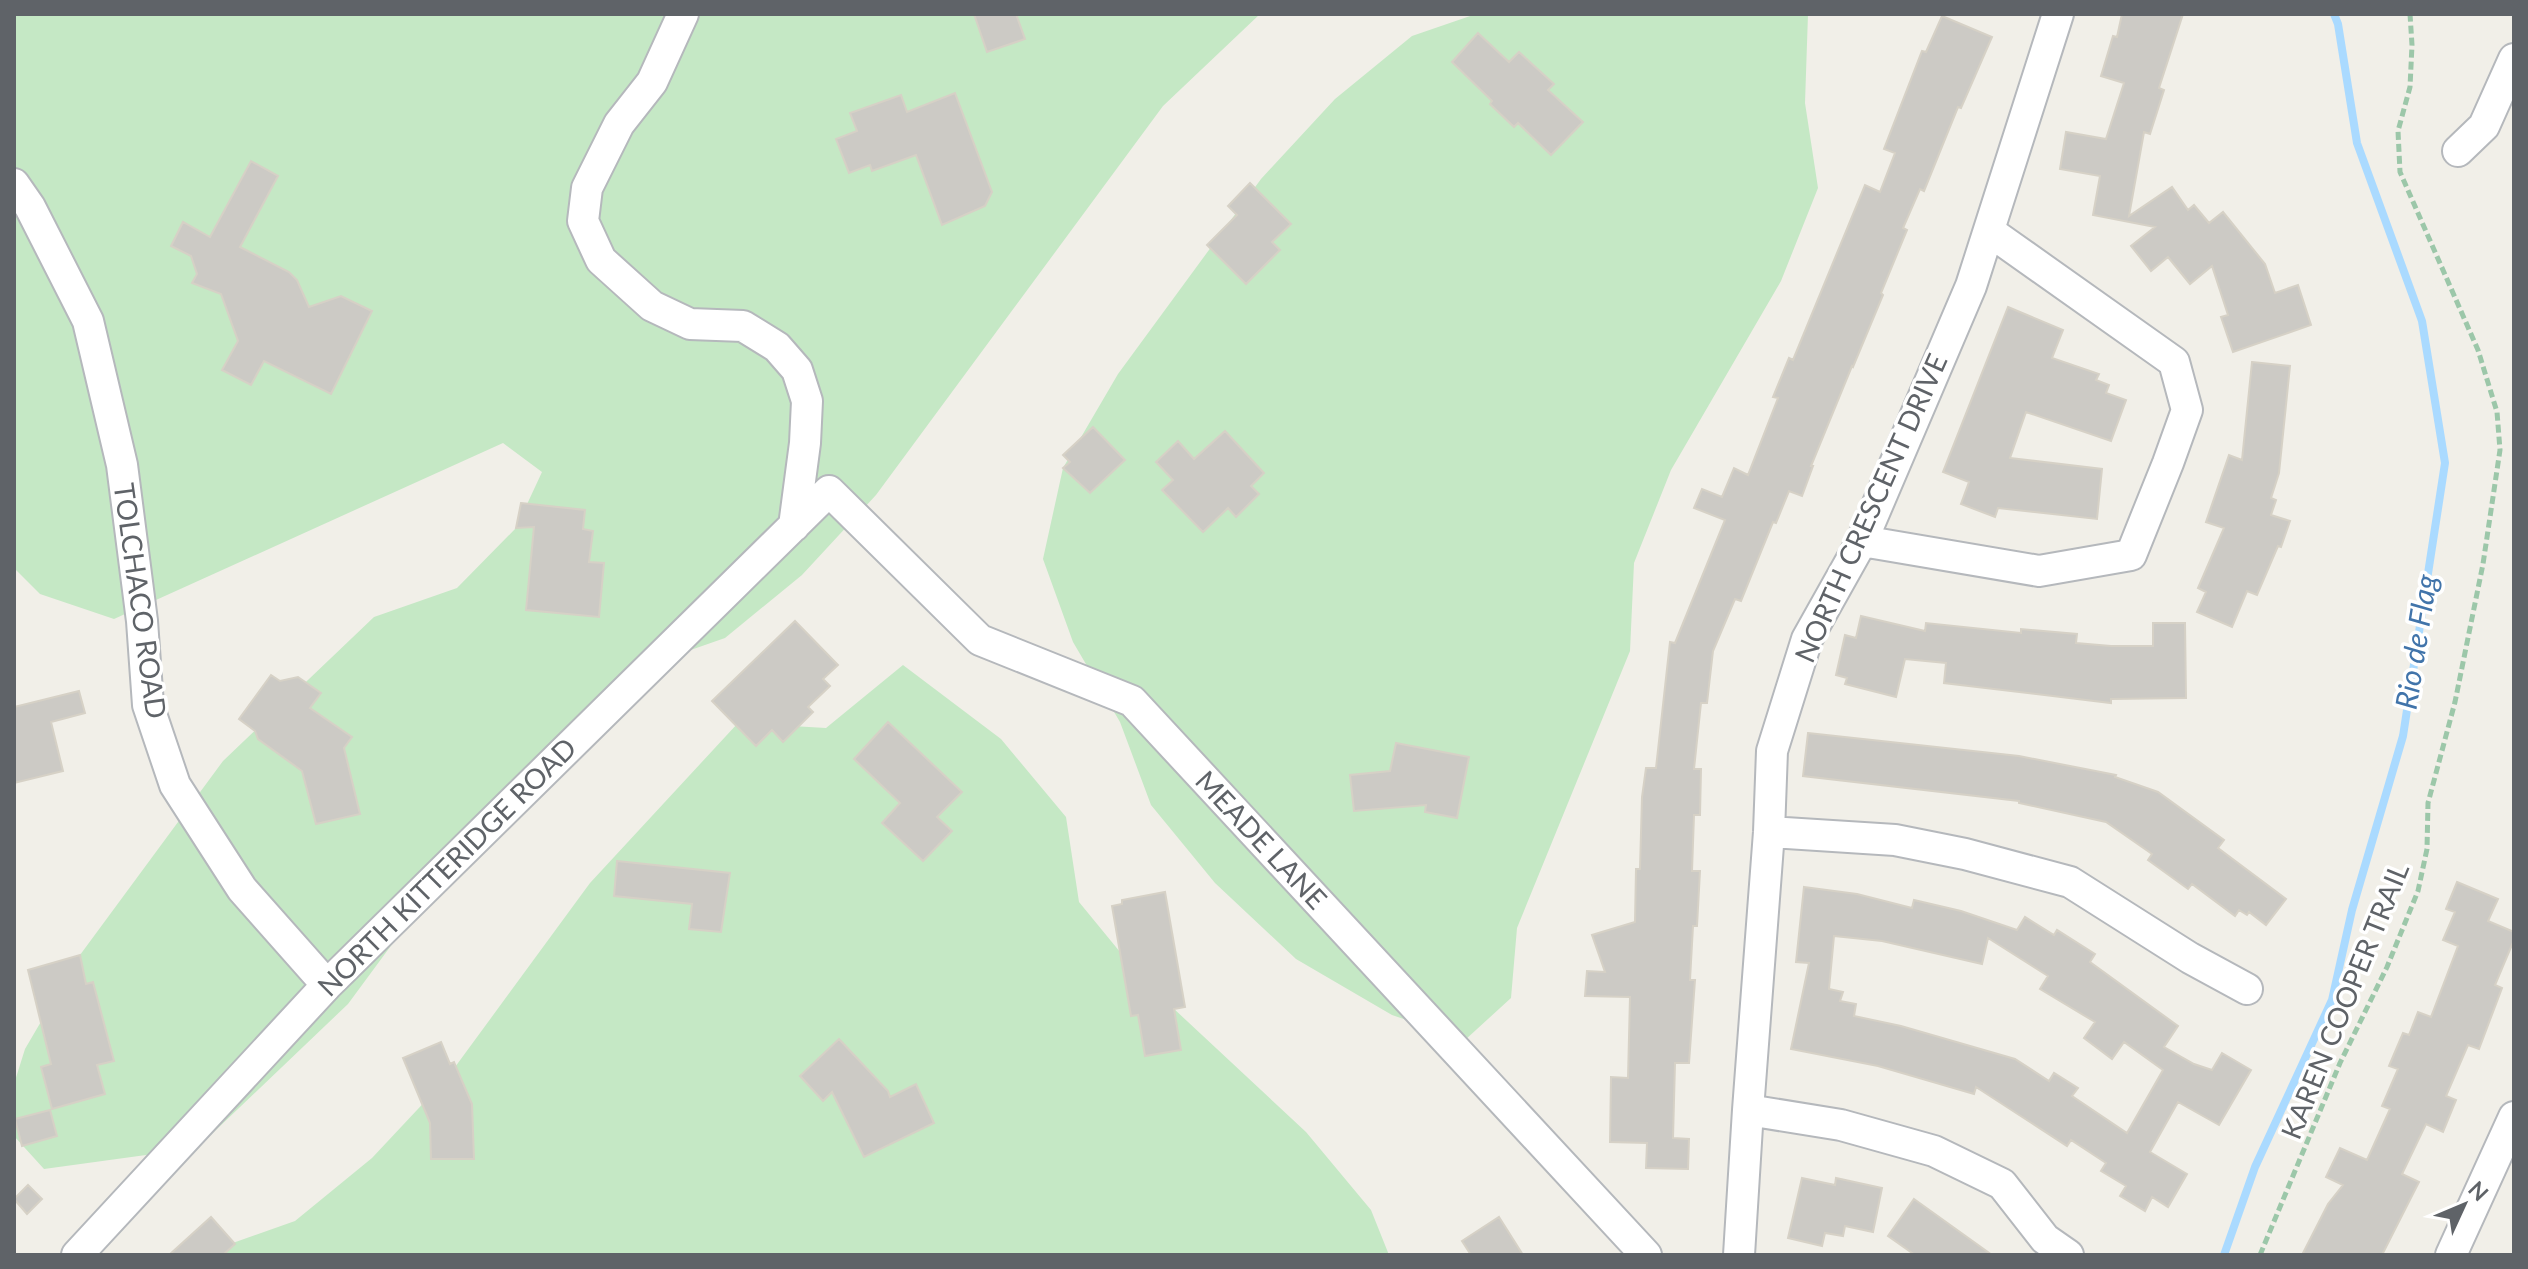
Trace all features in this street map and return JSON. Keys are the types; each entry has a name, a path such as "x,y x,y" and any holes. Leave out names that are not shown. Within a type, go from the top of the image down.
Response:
{"street":[{"path":"683,14 652,82 619,124 587,188 583,221 601,260 652,306 690,324 743,326 777,347 797,370 807,401 794,526"},
{"name":"NORTH CRESCENT DRIVE","path":"1739,1255 1772,751 1807,639 1862,541 1971,286 2058,14"},
{"path":"2458,151 2484,126 2514,59"},
{"name":"TOLCHACO ROAD","path":"14,184 30,207 88,321 122,465 142,621 148,705 175,785 242,889 327,985"},
{"path":"1862,541 2039,571 2131,555 2147,516 2187,410 2174,362 1989,231"},
{"name":"NORTH KITTERIDGE ROAD","path":"77,1255 327,985 829,491"},
{"name":"MEADE LANE","path":"829,491 980,640 1132,701 1646,1255"},
{"path":"1769,832 1895,840 1965,854 2070,882 2190,958 2247,989"},
{"path":"1748,1110 1841,1125 1934,1151 2002,1184 2045,1239 2068,1255"},
{"path":"2451,1255 2514,1117"}],"path":[{"name":"KAREN COOPER TRAIL","path":"2260,1255 2340,1063 2387,967 2418,891 2427,849 2428,803 2455,702 2483,564 2500,450 2497,412 2478,350 2400,172 2398,131 2411,73 2410,14"}],"green space":[{"path":"14,14 1260,14 1163,106 876,495 802,575 725,638 642,667 491,810 348,1004 197,1148 44,1169 14,1136 14,1084 25,1049 80,955 223,761 374,617 457,588 516,528 542,472 503,443 114,619 40,594 14,568"},
{"path":"1476,14 1808,14 1805,103 1818,188 1781,281 1671,470 1634,563 1630,651 1517,928 1511,998 1465,1040 1392,1015 1296,959 1215,883 1151,805 1120,722 1073,642 1043,559 1063,468 1118,374 1261,179 1335,99 1412,36"},
{"path":"903,665 1001,739 1066,817 1079,902 1143,980 1306,1132 1371,1210 1389,1255 208,1255 213,1250 295,1221 372,1158 447,1078 590,883 738,723 826,728"}],"building":[{"path":"974,14 1016,14 1025,39 987,52"},
{"path":"2122,14 2183,14 2159,88 2164,90 2150,134 2144,132 2129,216 2172,187 2188,210 2194,205 2209,223 2223,212 2265,264 2275,293 2298,285 2311,325 2233,352 2221,317 2228,315 2212,266 2190,284 2168,257 2151,271 2131,246 2155,227 2093,215 2100,176 2060,169 2066,132 2106,139 2124,83 2101,76 2113,36 2117,37"},
{"path":"1942,16 1992,37 1961,108 1958,107 1924,191 1920,189 1903,228 1907,230 1881,293 1883,295 1811,466 1802,496 1789,491 1741,601 1735,599 1713,651 1707,703 1701,703 1694,769 1701,769 1700,815 1694,815 1692,871 1700,871 1697,926 1693,926 1690,980 1695,980 1689,1063 1675,1063 1673,1138 1689,1139 1688,1169 1646,1168 1647,1143 1610,1142 1611,1077 1628,1078 1630,997 1585,996 1587,971 1605,972 1592,935 1635,922 1642,797 1646,768 1656,768 1670,642 1675,643 1725,520 1694,508 1702,489 1722,497 1734,468 1748,475 1778,398 1773,397 1789,358 1793,360 1865,185 1880,192 1895,153 1884,149 1922,51 1926,52"},
{"path":"1478,33 1509,62 1519,52 1554,84 1548,90 1583,122 1551,155 1518,123 1514,127 1452,62"},
{"path":"955,93 992,192 985,206 942,225 916,155 872,171 870,165 849,173 836,139 857,131 850,113 901,95 907,112"},
{"path":"251,161 278,176 240,247 289,272 297,280 309,307 341,296 372,311 331,394 264,361 251,385 222,370 238,341 221,294 192,283 197,274 191,256 171,246 183,222 210,237"},
{"path":"1250,183 1291,224 1272,242 1280,250 1246,284 1207,245 1237,215 1228,206"},
{"path":"2008,307 2063,330 2052,358 2099,374 2096,380 2109,385 2106,393 2126,400 2111,441 2026,412 2010,458 2102,469 2097,519 1998,508 1995,517 1961,504 1969,482 1943,472"},
{"path":"2252,362 2290,366 2279,473 2271,498 2276,500 2271,515 2290,521 2257,595 2247,591 2232,627 2197,612 2206,592 2198,588 2224,528 2206,522 2229,455 2242,460"},
{"path":"1093,427 1125,460 1090,493 1063,468 1070,462 1063,455"},
{"path":"1225,431 1264,473 1251,486 1259,494 1236,517 1228,508 1203,532 1162,490 1173,480 1156,462 1178,441 1194,459"},
{"path":"521,503 585,510 583,529 593,531 589,562 604,563 599,617 526,610 534,527 516,528"},
{"path":"1861,616 1925,631 1926,623 2021,633 2021,629 2077,634 2076,643 2111,646 2153,646 2153,623 2185,623 2186,698 2111,699 2111,703 1944,683 1946,663 1905,659 1896,697 1845,684 1847,678 1836,675 1845,635 1856,638"},
{"path":"795,621 838,665 823,679 830,686 808,707 813,712 783,742 772,730 756,746 712,701"},
{"path":"271,675 280,681 298,677 321,693 310,708 352,737 344,748 360,814 316,824 302,771 258,739 255,731 239,719"},
{"path":"79,691 85,713 51,722 63,771 14,783 14,707"},
{"path":"888,722 962,792 937,817 952,831 923,861 882,823 900,803 854,759"},
{"path":"1808,733 2019,756 2116,775 2158,792 2224,840 2218,848 2286,899 2266,925 2249,912 2247,915 2239,910 2235,916 2192,884 2188,889 2148,860 2152,854 2106,822 2019,801 1803,776"},
{"path":"1396,743 1469,757 1457,818 1425,812 1426,805 1354,811 1350,775 1390,771"},
{"path":"617,861 730,873 721,932 689,929 692,904 614,896"},
{"path":"2457,882 2498,899 2488,921 2514,932 2514,940 2495,985 2502,988 2479,1049 2468,1045 2446,1096 2456,1100 2443,1132 2426,1124 2402,1174 2419,1182 2382,1255 2302,1255 2328,1204 2343,1185 2326,1177 2340,1148 2367,1160 2390,1109 2382,1106 2398,1069 2389,1066 2403,1033 2409,1035 2418,1012 2431,1017 2458,946 2443,940 2455,912 2446,909"},
{"path":"1804,887 1857,894 1912,908 1914,900 1961,911 2017,930 2025,917 2054,935 2057,930 2095,954 2090,962 2178,1026 2164,1047 2212,1070 2222,1053 2251,1070 2219,1125 2178,1102 2150,1152 2187,1174 2168,1207 2152,1197 2145,1211 2120,1196 2126,1186 2101,1171 2106,1163 2071,1140 2067,1146 1976,1087 1974,1094 1878,1066 1791,1049 1809,963 1796,962","holes":["1834,936 1882,941 1982,964 1988,938 2048,976 2040,989 2095,1022 2084,1038 2112,1059 2124,1042 2163,1070 2127,1133 2072,1096 2078,1088 2054,1073 2049,1081 2015,1059 1901,1026 1854,1016 1856,1004 1840,1001 1843,992 1829,989"]},
{"path":"1165,892 1185,1007 1174,1009 1181,1050 1145,1056 1138,1015 1131,1016 1112,906 1122,904 1122,900"},
{"path":"80,955 86,984 93,982 114,1061 97,1065 105,1094 52,1109 41,1067 51,1064 28,970"},
{"path":"839,1039 888,1091 890,1097 916,1084 934,1123 864,1157 832,1092 823,1101 800,1076"},
{"path":"441,1042 450,1064 454,1062 472,1104 474,1159 431,1159 430,1123 403,1058"},
{"path":"50,1110 57,1136 22,1146 15,1119"},
{"path":"1802,1178 1835,1185 1836,1178 1882,1188 1873,1232 1845,1226 1843,1236 1825,1233 1822,1246 1788,1238"},
{"path":"28,1185 42,1199 27,1214 14,1199"},
{"path":"1914,1199 1992,1255 1915,1255 1888,1236"},
{"path":"211,1217 235,1244 223,1255 169,1255"},
{"path":"1499,1217 1523,1255 1471,1255 1462,1241"}],"waterway":[{"name":"Rio de Flag","path":"2224,1255 2255,1167 2332,1000 2352,910 2403,736 2445,463 2422,321 2357,143 2334,14"}]}
